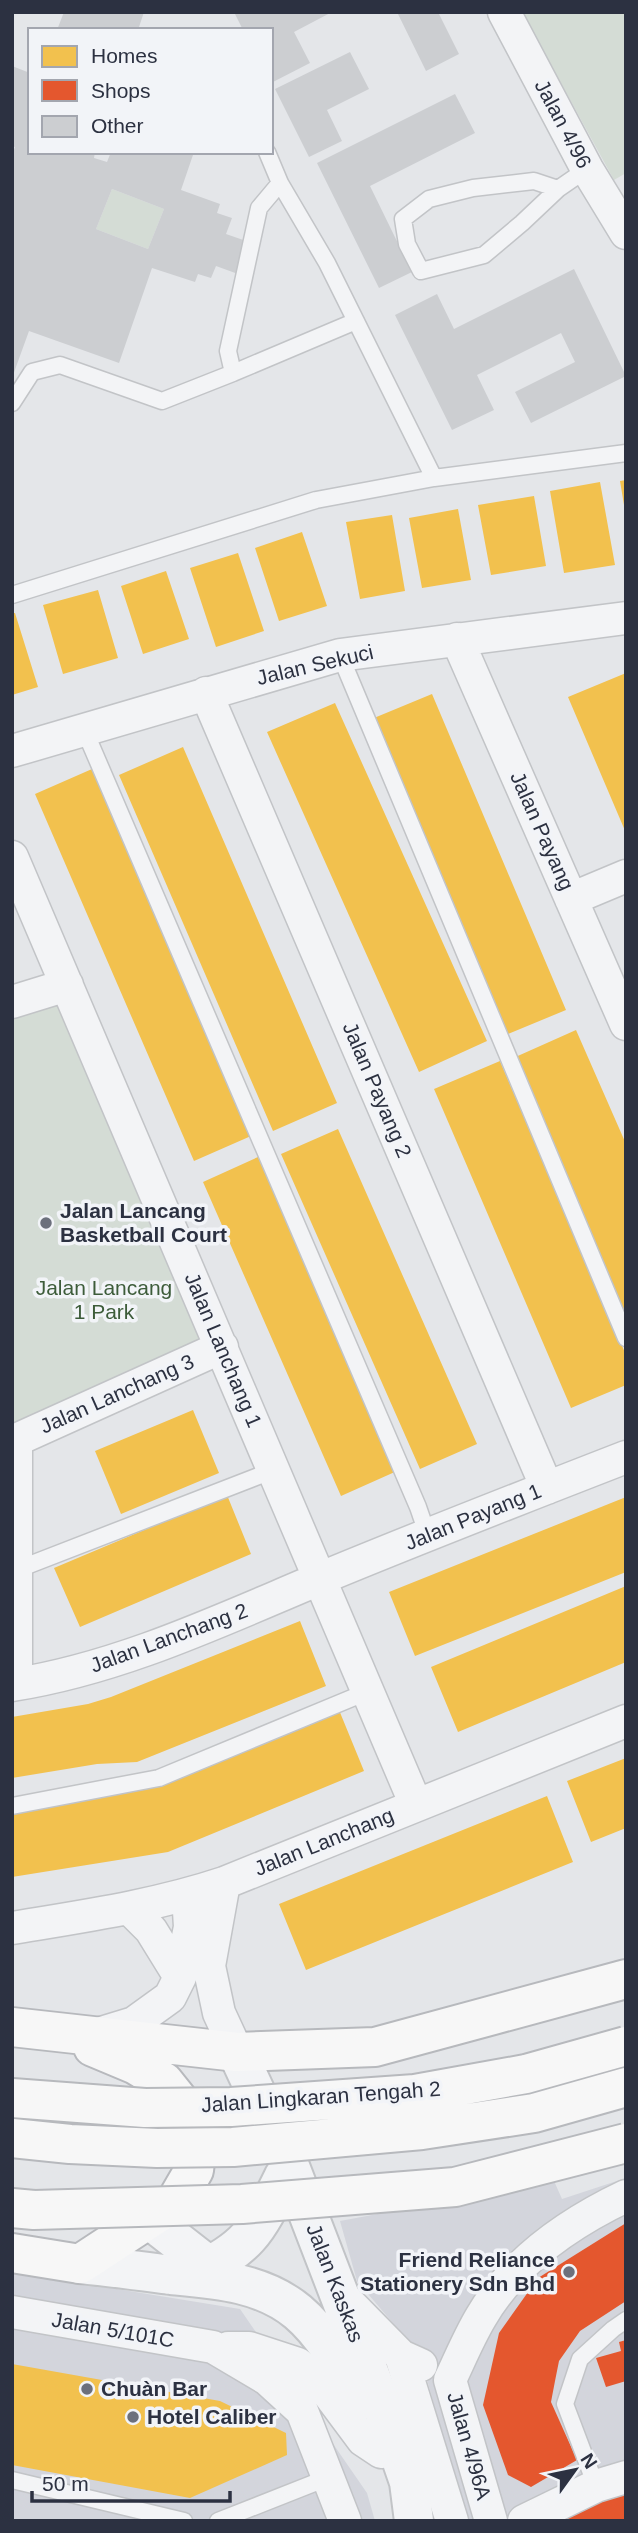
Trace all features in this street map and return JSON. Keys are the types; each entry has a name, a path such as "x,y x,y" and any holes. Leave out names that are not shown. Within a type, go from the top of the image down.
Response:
{"highway":[{"path":"12,2027 237,2052 375,2047 626,1979"},
{"path":"12,2253 80,2264 176,2201 194,2170 198,2138 188,2112 164,2082 136,2065 56,2032"},
{"name":"Jalan Lingkaran Tengah 2","path":"12,2098 145,2108 206,2108 415,2094 526,2074 626,2046"},
{"name":"Jalan Lingkaran Tengah 2","path":"12,2138 157,2148 246,2146 422,2130 534,2113 626,2087"},
{"path":"12,2208 34,2210 242,2204 455,2187 626,2143"}],"street":[{"name":"Jalan 4/96","path":"504,12 587,169 626,233"},
{"name":"Jalan Sekuci","path":"12,751 340,655 626,618"},
{"name":"Jalan Payang","path":"457,639 626,1024"},
{"name":"Jalan Payang 2","path":"206,693 547,1488"},
{"name":"Jalan Lanchang 1","path":"14,866 416,1805"},
{"path":"571,899 626,876"},
{"path":"12,1002 67,985"},
{"name":"Jalan Lanchang 3","path":"14,1440 222,1347"},
{"path":"14,1440 14,1685"},
{"name":"Jalan Payang 1","path":"321,1578 626,1457"},
{"name":"Jalan Lanchang 2","path":"14,1685 126,1658 321,1578"},
{"name":"Jalan Lanchang","path":"12,1928 130,1909 224,1883 626,1721"},
{"path":"224,1883 209,1966 219,2013 237,2052"},
{"path":"93,2035 134,2023 170,1997 180,1977 190,1927 188,1895"},
{"path":"130,1909 151,1930 180,1977"},
{"name":"Jalan Kaskas","path":"237,2052 289,2164 339,2293 409,2482 413,2521"},
{"path":"208,2274 252,2237 289,2164"},
{"path":"12,2194 150,2220 208,2274"},
{"name":"Jalan 4/96A","path":"491,2521 450,2380 481,2316 512,2274 557,2236 626,2196"},
{"path":"80,2264 208,2274 263,2292 298,2311 314,2329 351,2384 413,2521"},
{"path":"339,2293 401,2356 450,2380"},
{"name":"Jalan 5/101C","path":"12,2312 213,2347 249,2348 298,2364 325,2389 363,2440 381,2452"},
{"name":"Jalan 5/101C","path":"213,2347 267,2379 302,2412 345,2521"},
{"path":"401,2356 452,2521"},
{"path":"524,2521 611,2482"}],"lane":[{"path":"268,154 280,183 327,264 433,478"},
{"path":"558,189 534,181 473,188 429,199 403,219 407,244 421,271 484,255 558,189 587,169"},
{"path":"233,373 228,351 259,208 280,183"},
{"path":"12,403 32,372 60,365 162,401 356,321"},
{"path":"12,595 316,500 433,478 626,453"},
{"path":"340,655 626,1338"},
{"path":"84,729 428,1536"},
{"path":"16,1570 274,1469"},
{"path":"12,1806 159,1778 369,1691"},
{"path":"611,2482 565,2404 580,2359 626,2320"},
{"path":"218,2521 327,2478"},
{"path":"12,2480 184,2521"}],"shaded area":[{"path":"626,2178 626,2521 467,2521 420,2355 357,2281 340,2221 554,2181 562,2199"},
{"path":"12,2272 240,2309 367,2493 375,2521 12,2521"}],"green space":[{"path":"522,12 626,12 626,173 614,180"},
{"path":"112,189 164,209 148,249 96,229"},
{"name":"Jalan Lancang 1 Park","path":"67,985 222,1347 12,1440 12,1002"}],"building: Homes":[{"path":"626,480 626,505 624,505 620,481"},
{"path":"600,482 615,565 564,573 550,491"},
{"path":"534,496 546,566 491,575 478,505"},
{"path":"458,509 471,580 422,588 409,518"},
{"path":"392,515 405,591 360,599 346,522"},
{"path":"302,532 327,606 279,621 255,548"},
{"path":"238,553 264,631 216,647 190,568"},
{"path":"166,571 189,639 143,654 121,586"},
{"path":"98,590 118,658 63,674 43,605"},
{"path":"12,613 15,613 38,687 12,695"},
{"path":"626,673 626,833 568,697"},
{"path":"432,694 566,1010 508,1034 374,718"},
{"path":"335,703 487,1041 419,1072 267,732"},
{"path":"183,747 337,1103 273,1131 119,775"},
{"path":"92,769 251,1136 194,1161 35,794"},
{"path":"576,1030 626,1144 626,1319 511,1059"},
{"path":"500,1061 626,1355 626,1385 571,1408 434,1089"},
{"path":"338,1129 477,1444 420,1469 281,1154"},
{"path":"258,1157 397,1471 341,1496 203,1182"},
{"path":"193,1410 219,1473 121,1514 95,1451"},
{"path":"227,1495 251,1554 80,1627 54,1568"},
{"path":"626,1497 626,1572 415,1656 389,1592"},
{"path":"626,1586 626,1662 458,1732 431,1667"},
{"path":"300,1621 326,1686 137,1762 97,1764 12,1778 12,1717 88,1704 111,1697"},
{"path":"339,1710 364,1771 168,1852 12,1877 12,1810 122,1791"},
{"path":"626,1758 626,1828 591,1842 567,1781"},
{"path":"547,1796 573,1862 306,1970 279,1904"},
{"name":"Hotel Caliber","path":"12,2364 220,2401 286,2433 287,2455 190,2498 12,2465"}],"building: Shops":[{"path":"626,2223 626,2301 580,2331 559,2361 551,2402 577,2460 531,2487 508,2475 483,2405 499,2333 538,2278"},
{"path":"626,2340 626,2381 606,2387 596,2358 621,2351 619,2342"},
{"path":"626,2488 626,2521 557,2521"}],"building: Other":[{"path":"64,12 144,12 139,28 58,28"},
{"path":"234,12 332,12 294,32 310,63 273,82 273,28 242,28"},
{"path":"397,12 438,12 459,54 426,71"},
{"path":"350,52 369,89 327,110 342,141 309,157 275,89"},
{"path":"12,66 28,72 28,154 95,154 94,158 107,162 110,154 193,154 181,190 220,204 217,213 232,218 226,234 249,242 238,274 216,266 211,278 198,274 195,282 152,268 119,363 29,331 12,378 12,155 15,147 12,146","holes":["112,189 164,209 148,249 96,229"]},
{"path":"455,94 475,133 370,186 412,272 379,288 317,163"},
{"path":"574,269 626,376 531,423 515,392 575,362 561,333 477,375 494,410 452,430 395,315 437,294 454,329"}],"place":[{"name":"Jalan Lancang Basketball Court","path":"46,1223"},
{"name":"Friend Reliance Stationery Sdn Bhd","path":"569,2272"},
{"name":"Chuàn Bar","path":"87,2389"},
{"name":"Hotel Caliber","path":"133,2417"}]}
